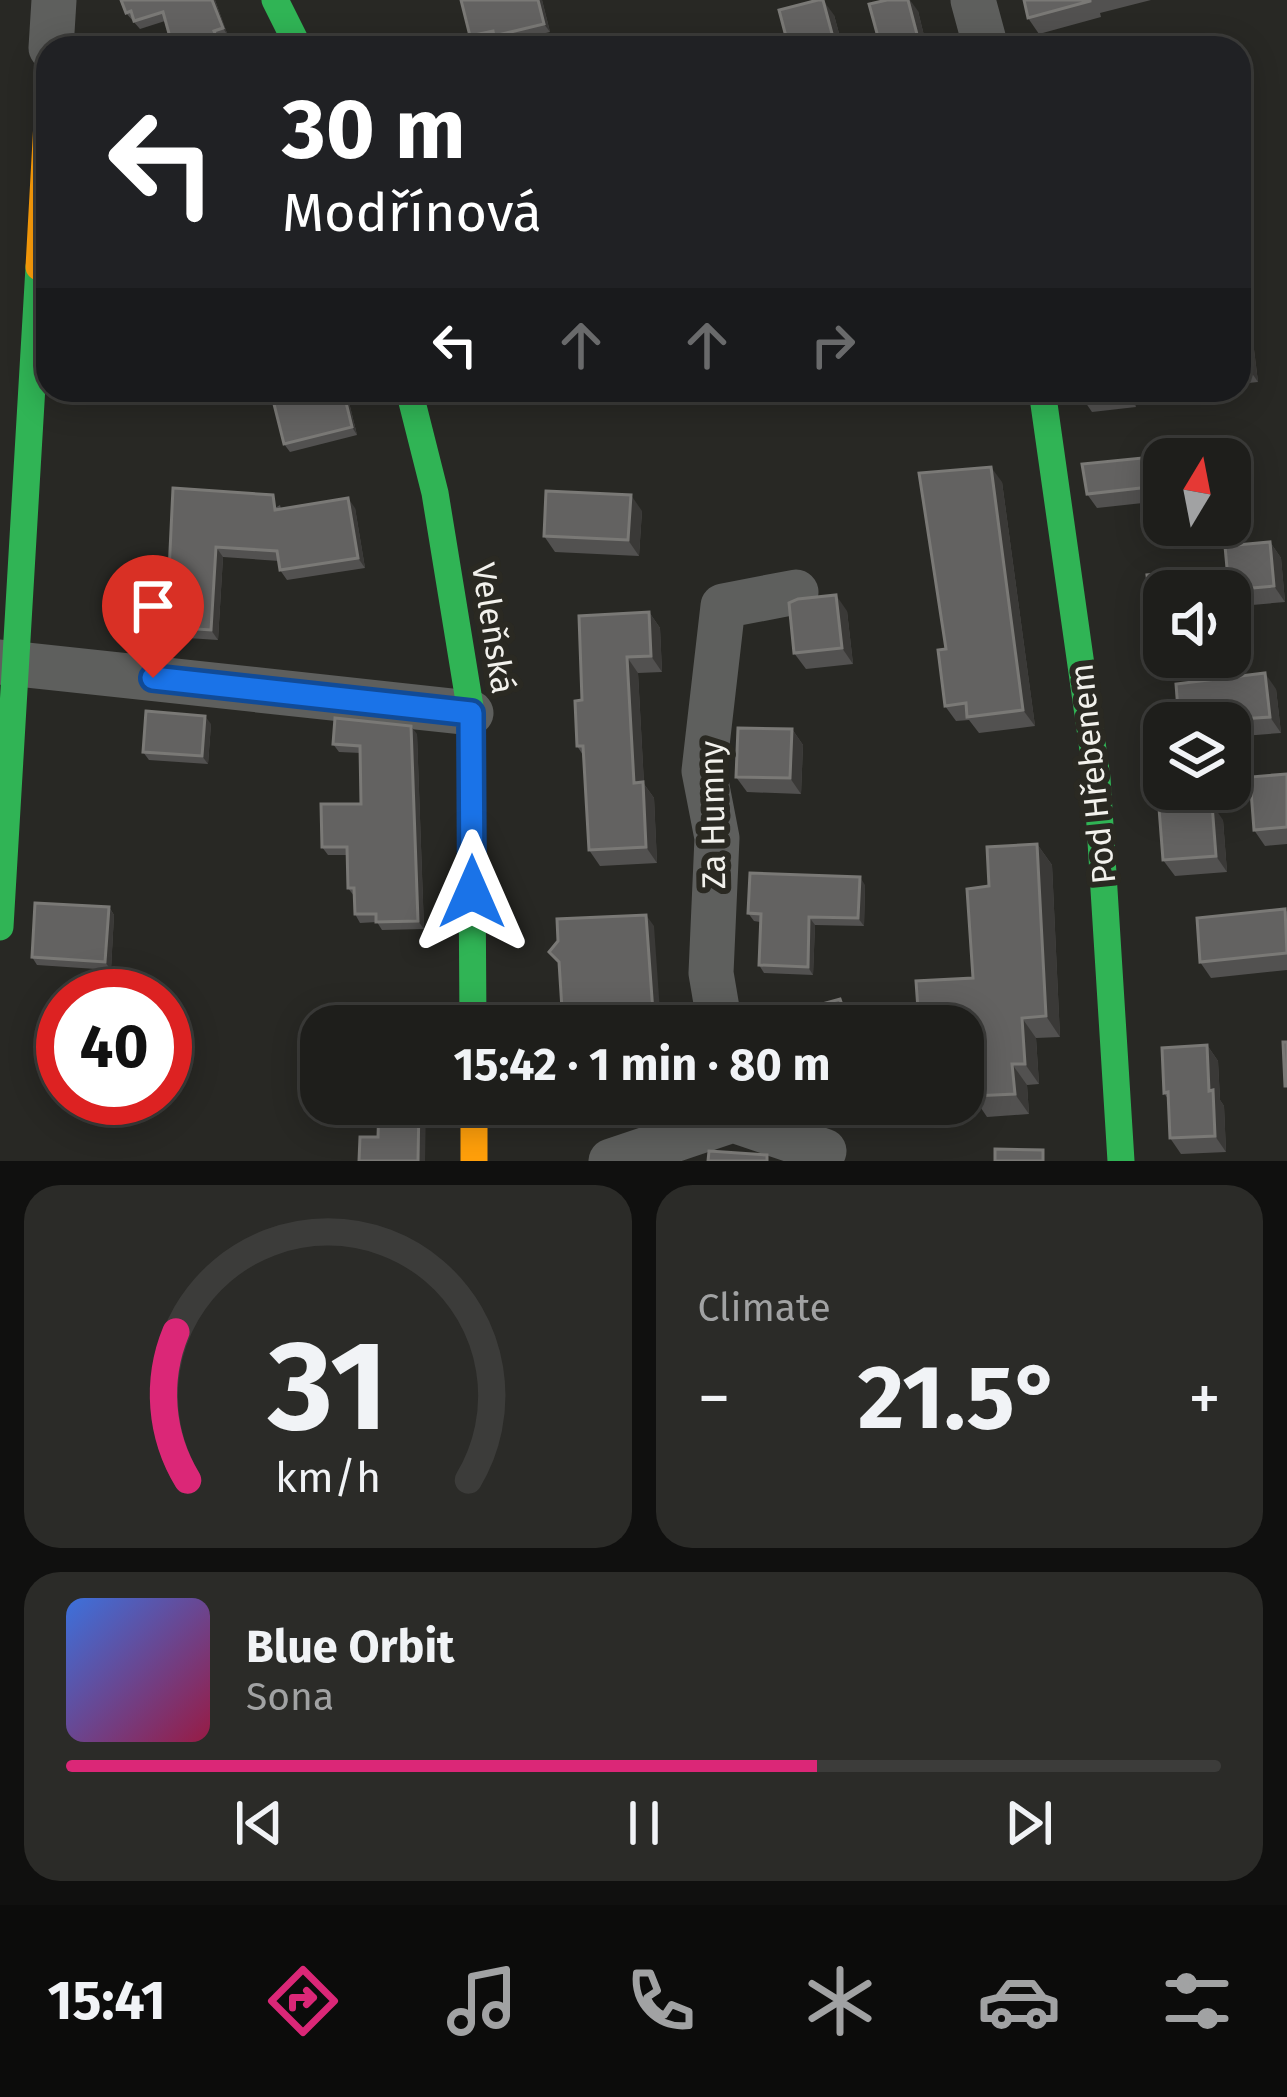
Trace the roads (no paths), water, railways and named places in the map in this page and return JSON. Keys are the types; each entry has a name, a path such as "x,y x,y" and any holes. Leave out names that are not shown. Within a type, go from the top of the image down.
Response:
{"street":[{"path":"52,36 54,0"},
{"path":"275,0 293,36"},
{"path":"974,0 983,36"},
{"path":"0,927 8,663 36,272"},
{"name":"Veleňská","path":"412,402 435,493 471,713 473,1005"},
{"name":"Pod Hřebenem","path":"1044,402 1097,778 1121,1161"},
{"name":"Za Humny","path":"716,1005 711,973 717,838 704,771 723,606 796,592"},
{"path":"8,663 471,713"},
{"path":"474,1125 474,1161"},
{"path":"610,1161 700,1125"},
{"path":"763,1125 824,1151"}]}
